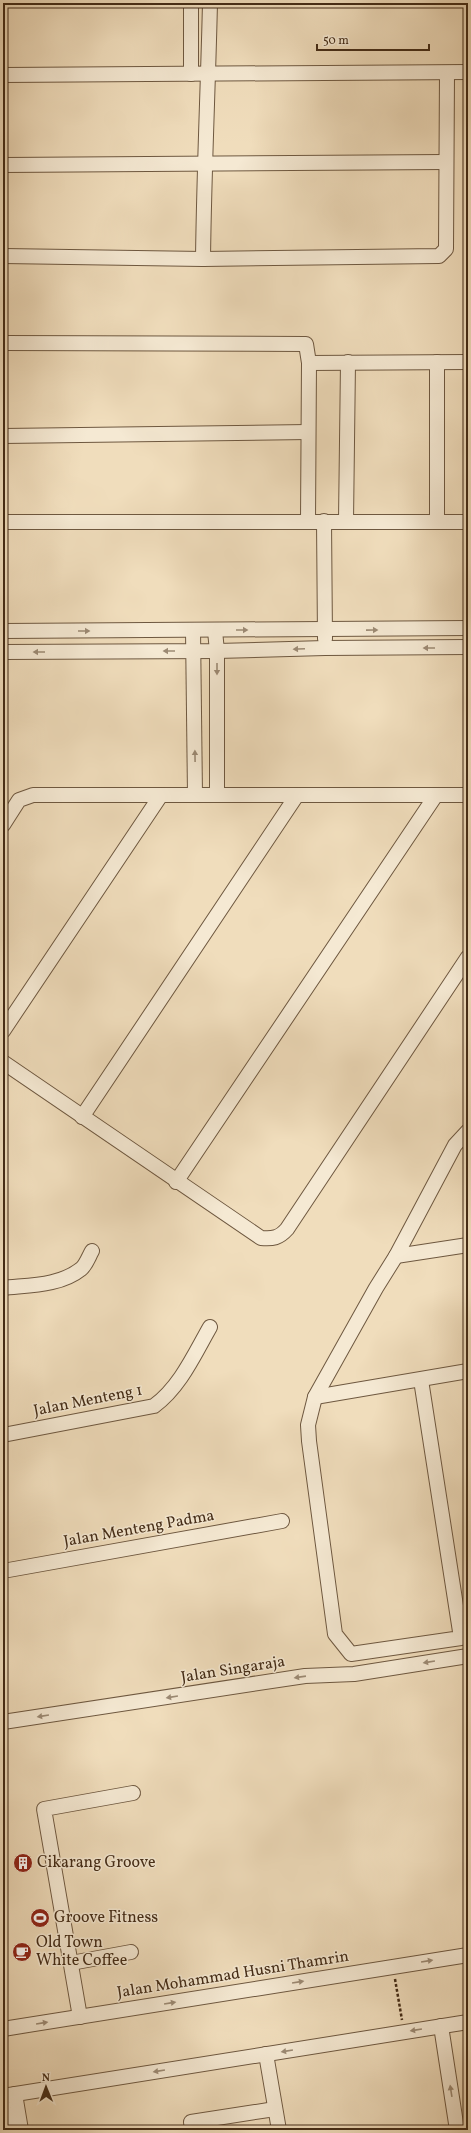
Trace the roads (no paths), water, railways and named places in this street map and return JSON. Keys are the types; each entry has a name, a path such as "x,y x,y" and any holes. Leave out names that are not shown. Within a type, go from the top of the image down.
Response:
{"street":[{"path":"191,3 192,74"},
{"path":"203,259 204,165 209,73 210,3"},
{"path":"3,75 468,72"},
{"path":"3,256 203,259 439,256 446,249 447,73"},
{"path":"3,165 204,165 446,162"},
{"path":"3,343 304,343 308,345 308,521"},
{"path":"346,521 348,362"},
{"path":"437,362 437,522"},
{"path":"309,363 468,362"},
{"path":"3,436 308,432"},
{"path":"324,521 325,648"},
{"path":"3,522 468,522"},
{"path":"3,631 215,631 468,628"},
{"path":"192,630 195,795"},
{"path":"215,631 217,651 217,795"},
{"path":"3,652 217,651 325,648 468,647"},
{"path":"3,825 19,800 33,795 468,795"},
{"path":"3,1031 161,795"},
{"path":"82,1117 297,795"},
{"path":"176,1182 436,795"},
{"path":"3,1062 176,1182 261,1238 272,1239 280,1236 468,957"},
{"path":"421,1380 465,1637 351,1654 335,1634 308,1425 315,1397 376,1288 396,1256 455,1145 468,1131"},
{"path":"396,1256 468,1245"},
{"path":"3,1288 53,1282 65,1278 82,1269 92,1251"},
{"name":"Jalan Menteng 1","path":"3,1435 154,1406 165,1398 177,1383 210,1327"},
{"path":"315,1397 468,1371"},
{"name":"Jalan Menteng Padma","path":"3,1571 282,1521"},
{"name":"Jalan Singaraja","path":"3,1722 305,1676 354,1674 468,1656"},
{"path":"80,2017 44,1809 133,1793"},
{"path":"71,1963 131,1952"},
{"name":"Jalan Mohammad Husni Thamrin","path":"3,2029 468,1955"},
{"path":"21,2130 9,2095 468,2022"},
{"path":"441,2026 457,2130"},
{"path":"266,2054 279,2130"},
{"path":"3,2104 8,2130"},
{"path":"192,2130 190,2122 275,2109"}],"place":[{"name":"Cikarang Groove","path":"23,1863"},
{"name":"Groove Fitness","path":"40,1918"},
{"name":"Old Town White Coffee","path":"22,1952"}]}
